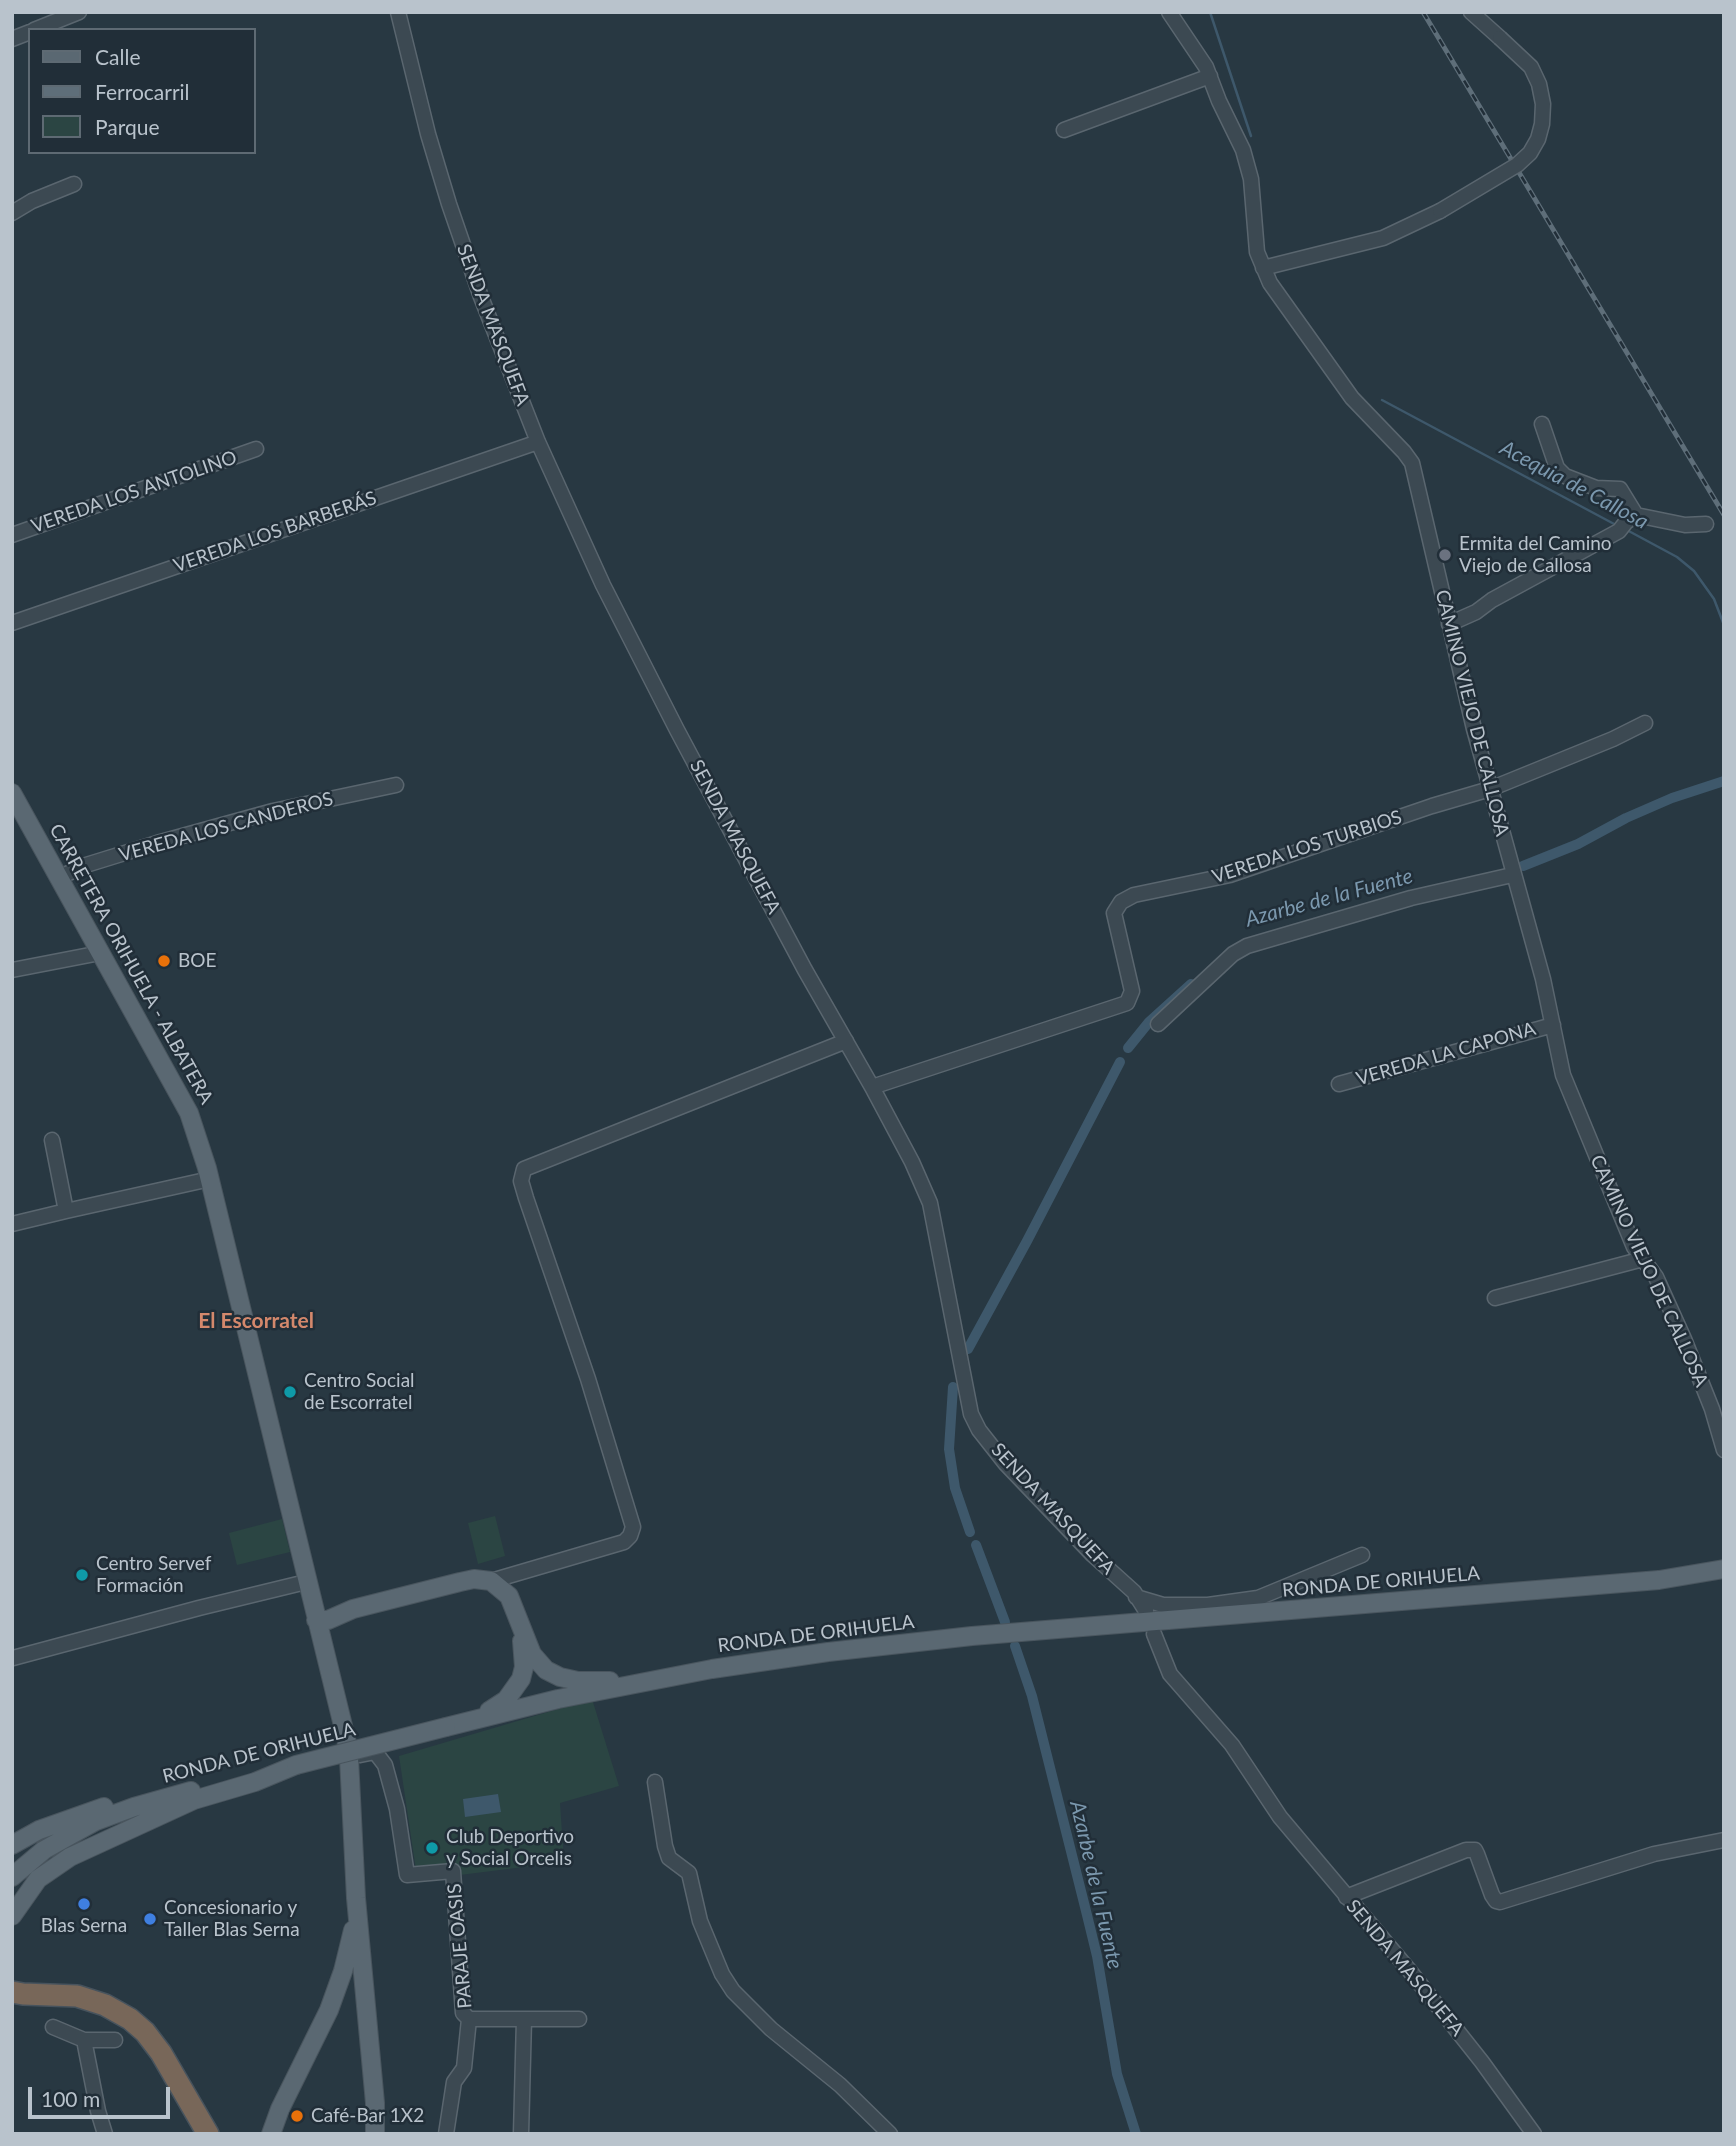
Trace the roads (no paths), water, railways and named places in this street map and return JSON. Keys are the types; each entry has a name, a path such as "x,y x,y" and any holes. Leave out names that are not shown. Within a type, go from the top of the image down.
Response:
{"highway":[{"path":"12,1992 77,1996 105,2005 130,2019 162,2053 208,2134"},
{"path":"12,2008 54,2007 83,2010 95,2013 120,2027 149,2056 196,2134"}],"main road":[{"name":"CARRETERA ORIHUELA - ALBATERA","path":"12,793 189,1113 210,1179 349,1758 356,1898"},
{"name":"RONDA DE ORIHUELA","path":"12,1877 44,1850 96,1821 153,1801 558,1699 775,1658 972,1636 1659,1580 1724,1569"},
{"name":"RONDA DE ORIHUELA","path":"1659,1580 1724,1582"},
{"path":"316,1619 332,1610 353,1609 460,1582 491,1581 509,1596 532,1654 546,1670 578,1681 656,1680"},
{"path":"308,1589 326,1605 353,1609"},
{"path":"326,1655 327,1634 331,1625 353,1609"},
{"path":"478,1718 506,1700 521,1679 524,1667 522,1630"},
{"path":"12,1916 38,1879 70,1857 194,1800 255,1782 296,1765"},
{"path":"12,1839 131,1798 177,1788 214,1785"},
{"path":"12,1845 39,1830"},
{"path":"271,2134 280,2109 329,2010 343,1971 352,1933 356,1898"},
{"path":"356,1898 376,2131"},
{"path":"329,2010 347,2001 355,2004 366,2017"}],"street":[{"path":"39,28 79,12"},
{"name":"SENDA MASQUEFA","path":"398,12 428,134 449,204 481,297 538,442 603,585 671,718 800,960 872,1087 912,1162 930,1203 971,1414 979,1430 1005,1463 1136,1597 1146,1611"},
{"name":"CAMINO VIEJO DE CALLOSA","path":"1169,12 1193,44 1237,135 1247,164 1258,252 1270,283 1352,398 1412,463 1490,789 1536,956 1567,1086 1634,1247 1656,1277 1689,1351 1712,1409 1724,1450"},
{"path":"1263,268 1383,238 1440,211 1517,165 1530,153 1542,124 1543,104 1539,84 1531,67 1471,12"},
{"path":"1064,130 1210,76"},
{"path":"12,213 32,201 74,184"},
{"path":"1542,424 1561,472 1589,486 1620,489 1627,523"},
{"name":"VEREDA LOS BARBERÁS","path":"12,623 538,442"},
{"name":"VEREDA LOS ANTOLINO","path":"12,535 256,449"},
{"path":"1449,624 1476,612 1492,600 1627,523 1706,524"},
{"name":"VEREDA LOS TURBIOS","path":"872,1087 1127,1003 1132,991 1114,913 1121,902 1134,895 1230,875 1490,789 1613,739 1645,723"},
{"name":"VEREDA LOS CANDEROS","path":"60,877 86,865 157,842 273,811 396,785"},
{"path":"1158,1024 1233,954 1247,946 1411,898 1512,875"},
{"path":"12,970 100,953"},
{"name":"VEREDA LA CAPONA","path":"1339,1084 1553,1025"},
{"path":"491,1581 624,1542 633,1527 588,1379 526,1199 521,1181 524,1169 846,1041"},
{"path":"52,1140 66,1211"},
{"path":"12,1224 210,1179"},
{"path":"1495,1297 1643,1259"},
{"path":"1136,1597 1163,1605 1208,1605 1258,1598 1362,1555"},
{"path":"509,1596 516,1580 529,1569"},
{"path":"13,1658 137,1624 308,1589"},
{"name":"SENDA MASQUEFA","path":"1154,1634 1170,1674 1232,1745 1280,1817 1409,1970 1482,2062 1534,2134"},
{"name":"PARAJE OASIS","path":"349,1758 376,1752 385,1765 397,1809 407,1875 453,1871 463,2013 469,2019 464,2068 454,2082 446,2134"},
{"path":"655,1782 669,1858 689,1873 700,1921 722,1974 733,1991 771,2029 840,2085 890,2134"},
{"path":"1346,1897 1466,1850 1475,1850 1492,1895 1500,1902 1654,1854 1724,1840"},
{"path":"469,2019 579,2019"},
{"path":"521,2134 524,2019"},
{"path":"53,2027 84,2040 115,2040"},
{"path":"84,2040 105,2134"}],"water":[{"path":"498,1794 501,1812 465,1817 463,1799"}],"waterway":[{"name":"Acequia de Callosa","path":"1210,12 1251,136"},
{"name":"Acequia de Callosa","path":"1382,400 1616,525"},
{"name":"Acequia de Callosa","path":"1625,529 1677,557 1694,571 1714,599 1724,625"},
{"name":"Azarbe de la Fuente","path":"1523,866 1578,844 1626,818 1672,798 1724,781"},
{"name":"Azarbe de la Fuente","path":"1128,1048 1149,1022 1191,984"},
{"name":"Azarbe de la Fuente","path":"968,1349 1120,1062"},
{"name":"Azarbe de la Fuente","path":"953,1387 949,1449 955,1488 970,1532"},
{"name":"Azarbe de la Fuente","path":"976,1545 1005,1622"},
{"name":"Azarbe de la Fuente","path":"1015,1646 1032,1696 1087,1915 1097,1956 1117,2074 1136,2134"}],"railway":[{"path":"1423,12 1724,515"}],"place":[{"name":"Ermita del Camino Viejo de Callosa","path":"1445,555"},
{"name":"BOE","path":"164,961"},
{"name":"Centro Social de Escorratel","path":"290,1392"},
{"name":"Centro Servef Formación","path":"82,1575"},
{"name":"Club Deportivo y Social Orcelis","path":"432,1848"},
{"name":"Blas Serna","path":"84,1904"},
{"name":"Concesionario y Taller Blas Serna","path":"150,1919"},
{"name":"Café-Bar 1X2","path":"297,2116"}],"district":[{"name":"El Escorratel","path":"256,1321"}]}
